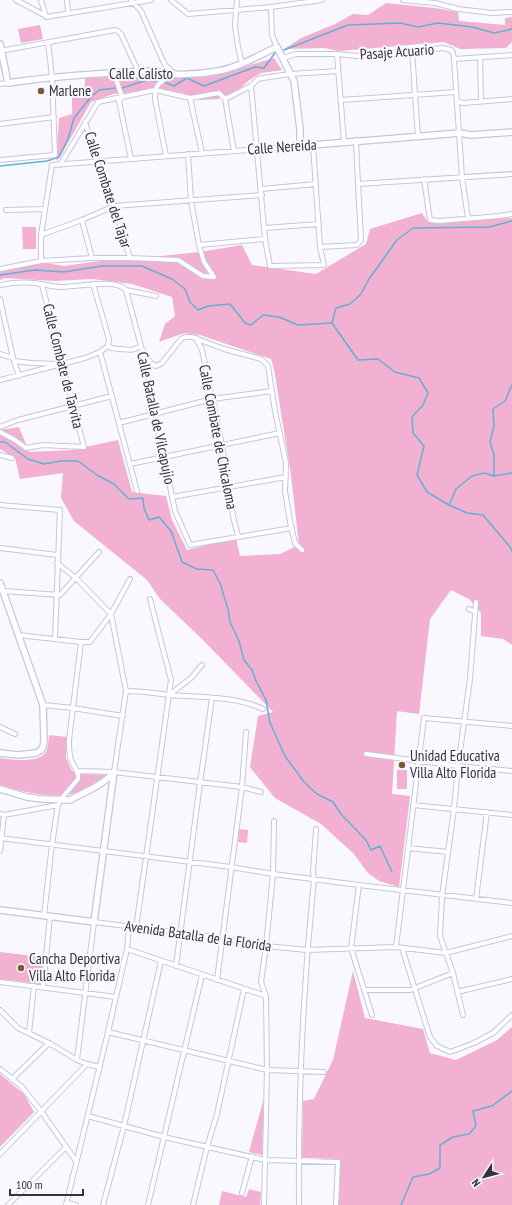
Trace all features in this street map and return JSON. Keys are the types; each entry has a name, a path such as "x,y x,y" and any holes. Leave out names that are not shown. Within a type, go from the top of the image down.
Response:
{"street":[{"path":"16,0 46,17 133,1 151,0"},
{"path":"41,0 46,17"},
{"path":"67,0 68,12"},
{"path":"171,0 188,14 271,7 322,0"},
{"path":"237,0 235,20 239,56 242,64"},
{"path":"404,0 435,3 458,9 492,13 512,12"},
{"path":"133,1 141,11 163,61 175,74"},
{"path":"271,7 272,35 294,81 298,102 301,136 300,146"},
{"path":"1,51 115,30 118,31 139,73"},
{"path":"0,160 55,155 52,77 48,42"},
{"path":"0,44 8,83"},
{"name":"Calle Calisto","path":"0,84 52,77 114,73 139,73 152,71 167,74 206,73 220,71 242,64 277,47"},
{"name":"Pasaje Acuario","path":"283,58 296,54 337,54 357,56 447,48 451,50 454,59 462,177 468,218"},
{"path":"412,51 418,137"},
{"path":"337,54 344,142"},
{"path":"454,59 512,55"},
{"path":"480,58 481,102"},
{"path":"225,99 251,86 258,79 290,74 338,72"},
{"path":"114,73 122,97"},
{"path":"166,156 165,144 155,99 155,90 157,85 165,80 167,74"},
{"path":"251,86 265,239 270,266 324,265 320,247 313,145"},
{"path":"60,164 98,102 155,90 190,98 219,93 225,99 234,151"},
{"path":"341,100 456,92"},
{"path":"122,97 118,101 131,159"},
{"path":"190,98 202,153"},
{"path":"456,101 463,103 512,99"},
{"path":"0,124 54,117"},
{"name":"Calle Combate del Tajar","path":"85,122 130,258"},
{"name":"Calle Nereida","path":"45,208 52,165 313,145 356,140 460,133 471,135 512,132"},
{"path":"320,247 357,246 361,240 356,140"},
{"path":"0,269 41,261 92,258 130,258 178,260 203,276 214,277 204,262 199,245 191,201 188,154"},
{"path":"358,184 512,174"},
{"path":"424,179 430,220 440,221 512,214"},
{"path":"261,189 316,184"},
{"path":"41,235 114,206 262,195"},
{"path":"6,210 45,208 41,235 41,261"},
{"path":"82,220 92,258"},
{"path":"264,228 319,224"},
{"path":"199,245 265,239"},
{"path":"0,286 18,283 36,283 61,287 93,284 119,285 126,290 156,296"},
{"path":"0,380 85,358 100,352 108,346 109,339 93,284"},
{"name":"Calle Combate de Tarvita","path":"0,432 16,440 26,448 43,445 84,447 42,285"},
{"name":"Calle Batalla de Vilcapujio","path":"126,290 141,346 175,511 190,545 238,536"},
{"path":"0,299 18,376"},
{"path":"108,346 114,349 122,348 130,351 141,346 149,362 156,366 162,362 181,340 189,336 224,349 261,359 265,362 270,372 272,391 286,463 285,491 292,528 295,543 302,550"},
{"name":"Calle Combate de Chicaloma","path":"196,338 202,350 222,445 238,536"},
{"path":"100,352 137,490"},
{"path":"0,354 32,363 62,364"},
{"path":"119,423 212,399 272,391"},
{"path":"0,427 18,420 112,396"},
{"path":"130,464 280,433"},
{"path":"0,456 12,458"},
{"path":"172,497 286,477"},
{"path":"0,505 60,510 57,555 55,639"},
{"path":"238,536 292,528"},
{"path":"0,548 57,555"},
{"path":"3,591 56,596 60,595 99,552"},
{"path":"57,563 76,578 111,614 126,691 103,850 77,1060"},
{"path":"18,635 90,642 111,614 130,579"},
{"path":"0,584 43,705 44,740 43,747 36,753 18,756 0,753"},
{"path":"136,928 171,680 150,599"},
{"path":"463,1015 453,973 440,936 442,896 470,679 476,602"},
{"path":"469,609 475,612"},
{"path":"42,987 52,844 59,802 78,779 77,771 71,759 69,750 82,642"},
{"path":"169,695 191,678 202,665"},
{"path":"126,691 196,696 244,702 253,704 263,709"},
{"path":"176,966 212,698"},
{"path":"43,705 123,716"},
{"path":"396,947 424,718 512,726"},
{"path":"0,727 15,734"},
{"path":"217,980 242,787 246,732"},
{"path":"366,754 458,766 512,771"},
{"path":"77,771 114,772 242,787 261,792"},
{"path":"0,851 2,814 70,800 90,790 107,779 114,772"},
{"path":"0,789 27,797 59,802"},
{"path":"413,806 512,815"},
{"path":"476,900 487,812"},
{"path":"264,1205 267,1070 266,996 261,982 273,874 274,821"},
{"path":"299,1205 298,1161 307,950 314,879 313,872 316,829"},
{"path":"1,838 190,861 273,874 442,896 512,903"},
{"path":"408,848 448,852"},
{"path":"359,885 352,948 372,1015"},
{"name":"Avenida Batalla de la Florida","path":"0,910 222,938 266,946 307,950 396,947 446,953"},
{"path":"76,1205 66,1204 127,949 129,927"},
{"path":"446,953 512,936"},
{"path":"402,948 428,1026 430,1037 437,1046 450,1052 474,1043 493,1033 512,1015"},
{"path":"127,949 266,996"},
{"path":"103,1205 124,1126 142,1040 161,961"},
{"path":"364,990 410,990 453,973"},
{"path":"148,1205 202,975"},
{"path":"457,992 512,979"},
{"path":"0,982 116,997"},
{"path":"29,1033 34,986"},
{"path":"193,1205 206,1147 217,1114 244,989"},
{"path":"0,1010 18,1028 50,1043 77,1060 86,1064 100,1067"},
{"path":"108,1032 267,1070 324,1072"},
{"path":"12,1079 50,1043"},
{"path":"0,1154 86,1064"},
{"path":"0,1069 21,1086 41,1111 76,1161"},
{"path":"88,1116 164,1137 265,1160 338,1162 336,1205"},
{"path":"8,1205 66,1147"},
{"path":"242,1193 252,1156"}],"shaded area":[{"path":"386,3 458,12 459,21 505,25 505,18 512,17 512,42 506,48 460,49 444,42 339,51 324,48 284,49 301,38 335,24 353,14 368,15"},
{"path":"40,25 43,39 21,43 18,29"},
{"path":"274,58 282,70 261,73 248,81 240,89 218,99 201,100 183,93 160,90 113,94 91,102 60,157 56,161 59,118 72,114 72,95 82,92 85,85 85,78 111,77 123,79 153,74 172,78 205,77"},
{"path":"422,213 428,222 512,218 512,645 503,639 481,636 481,613 469,599 451,590 430,619 419,714 397,711 392,794 410,796 399,887 379,881 368,873 353,853 321,824 275,798 250,767 258,716 273,712 202,639 160,599 147,580 74,521 61,498 63,473 20,479 15,458 0,449 0,430 19,427 29,452 72,450 118,440 132,492 166,496 172,520 187,550 236,538 240,556 280,554 299,545 291,475 274,369 271,359 200,335 184,333 159,342 165,324 175,316 172,297 132,284 92,279 55,281 5,278 0,280 0,267 30,260 64,266 100,261 114,261 199,252 242,245 252,265 316,274 366,244 370,229"},
{"path":"22,227 36,227 36,249 23,249"},
{"path":"49,735 67,737 66,758 72,771 84,774 107,775 77,792 60,796 38,794 0,785 0,758 31,760 42,756 47,749"},
{"path":"397,770 407,770 407,789 397,789"},
{"path":"239,829 248,830 247,843 238,842"},
{"name":"Cancha Deportiva Villa Alto Florida","path":"0,952 43,957 40,984 0,979"},
{"path":"353,971 365,1018 423,1029 430,1053 456,1060 497,1040 512,1027 512,1205 339,1205 340,1159 302,1158 303,1101 314,1099 333,1060"},
{"path":"0,1074 24,1094 34,1112 0,1147"},
{"path":"264,1098 262,1155 249,1152"},
{"path":"249,1189 261,1192 260,1205 219,1205 222,1191 246,1197"}],"waterway":[{"path":"284,50 348,25 400,23 418,27 438,23 472,27 494,33 512,29"},
{"path":"164,82 174,86 187,78 204,86 255,67 264,68 275,53"},
{"path":"122,88 147,80 160,81"},
{"path":"0,166 47,161 59,157 68,139 74,118 91,97 99,90 116,88"},
{"path":"332,323 336,308 350,304 361,294 369,279 397,240 413,228 489,227 512,221"},
{"path":"0,275 35,270 64,272 101,266 142,266 172,279 185,289 190,302 198,310 208,306 230,304 245,323 251,325 263,315 279,317 298,325 332,323 358,360 378,359 395,372 419,378 428,393 423,405 412,417 413,433 424,446 417,475 427,492 449,505 467,513 483,515 512,551"},
{"path":"494,476 494,455 490,442 494,426 493,409 505,401 512,385"},
{"path":"0,442 5,442 28,459 44,464 61,461 78,461 97,475 114,484 129,499 143,498 144,508 149,520 159,517 171,531 182,562 197,569 213,570 220,583 228,609 230,622 239,641 244,660 252,670 266,700 270,723 285,756 304,782 317,794 333,802 341,814 366,840 371,850 380,846 392,872"},
{"path":"449,505 456,489 472,476 484,473 494,476 512,473"},
{"path":"401,1205 413,1177 429,1174 440,1168 440,1145 453,1137 469,1134 476,1126 473,1111 492,1106 512,1091"}],"place":[{"name":"Marlene","path":"41,91"},
{"name":"Unidad Educativa Villa Alto Florida","path":"402,765"},
{"name":"Cancha Deportiva Villa Alto Florida","path":"21,968"}]}
